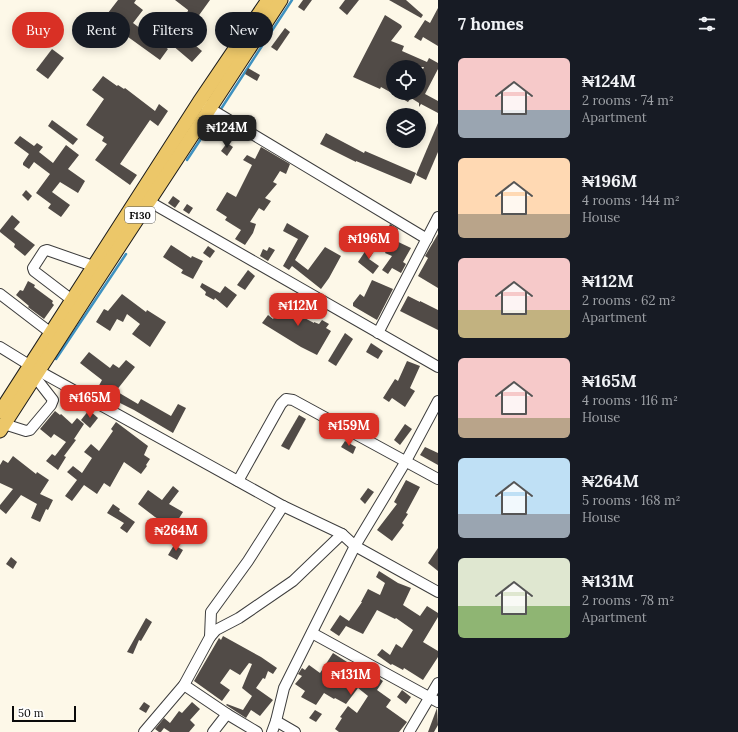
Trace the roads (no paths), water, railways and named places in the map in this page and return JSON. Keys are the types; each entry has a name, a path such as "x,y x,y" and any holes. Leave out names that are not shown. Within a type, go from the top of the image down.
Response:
{"main road":[{"name":"F130","path":"211,109 268,0"},
{"name":"F130","path":"35,371 51,333 93,266 211,109 281,0"},
{"name":"F130","path":"1,422 89,293 144,198"}],"street":[{"path":"211,109 427,239"},
{"path":"144,198 438,367"},
{"path":"378,333 438,217"},
{"path":"72,300 34,271 33,268 44,251 47,250 93,266"},
{"path":"0,294 51,333"},
{"path":"0,347 35,371 283,506 342,534 355,546 438,592"},
{"path":"1,422 26,431 30,430 52,405 53,400 35,371"},
{"path":"238,481 281,404 286,399 293,400 438,478"},
{"path":"272,732 284,688 355,546 406,461 438,401"},
{"path":"210,637 211,612 248,561 283,506"},
{"path":"144,732 184,685 210,637 216,630 239,618 293,581 342,534"},
{"path":"312,633 434,700"},
{"path":"409,732 434,700 438,683"},
{"path":"184,685 257,732"},
{"path":"213,732 227,714"},
{"path":"276,721 295,732"}],"waterway":[{"path":"219,112 292,0"},
{"path":"187,160 216,116"},
{"path":"56,359 126,254"}]}
